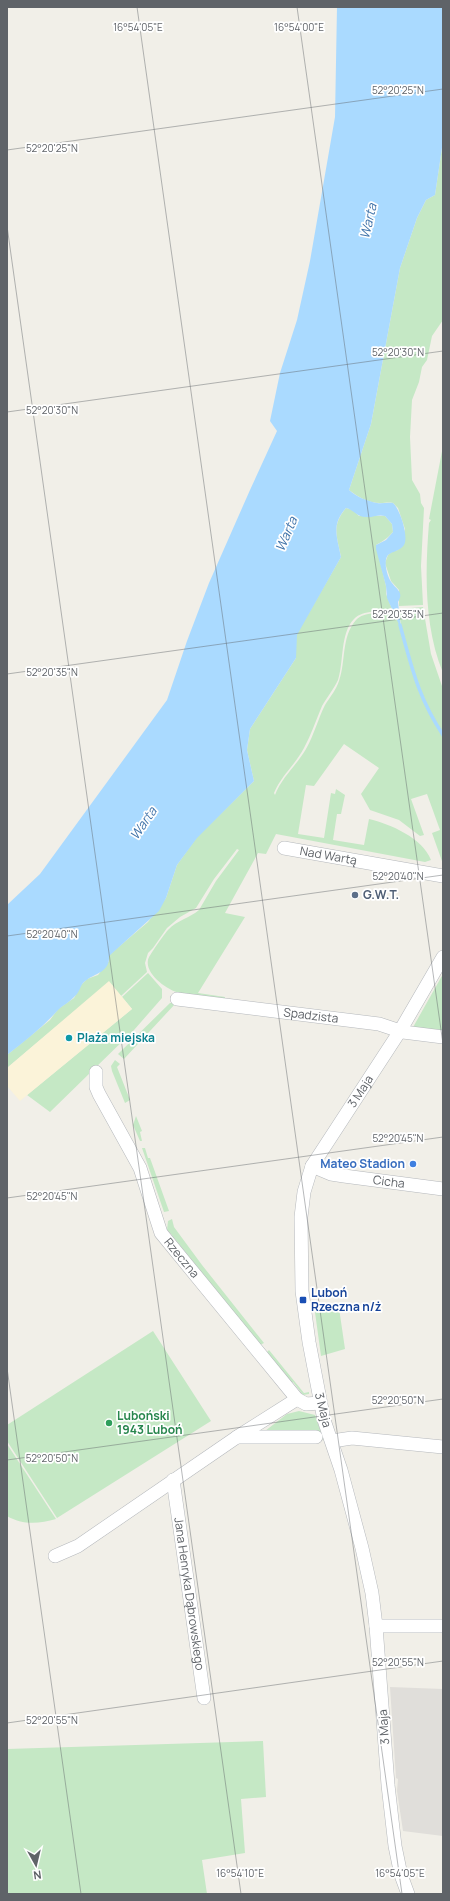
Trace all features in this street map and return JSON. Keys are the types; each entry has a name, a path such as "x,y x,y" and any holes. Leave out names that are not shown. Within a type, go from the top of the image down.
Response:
{"street":[{"name":"Nad Wartą","path":"284,848 443,876"},
{"name":"3 Maja","path":"408,1894 401,1875 395,1846 388,1785 376,1626 372,1594 362,1548 339,1462 320,1403 304,1311 302,1273 303,1198 307,1179 312,1166 400,1031 443,957"},
{"name":"Spadzista","path":"177,999 379,1024 400,1031 443,1037"},
{"name":"Rzeczna","path":"96,1072 96,1087 140,1168 161,1233 297,1399"},
{"name":"Cicha","path":"312,1166 331,1174 443,1189"},
{"path":"55,1556 78,1546 174,1485 237,1437 297,1399 306,1404 320,1403"},
{"path":"237,1437 316,1437"},
{"path":"332,1441 352,1438 443,1447"},
{"name":"Jana Henryka Dąbrowskiego","path":"174,1485 204,1698"},
{"path":"376,1626 443,1626"}],"shaded area":[{"path":"390,1687 443,1689 443,1836 403,1831 397,1791 398,1779 396,1778"}],"green space":[{"path":"443,141 443,320 432,336 427,360 422,367 419,382 412,400 410,437 412,480 420,494 421,503 424,508 421,566 423,605 399,606 399,590 391,581 385,563 388,555 393,551 398,550 405,529 398,508 393,503 376,503 368,501 349,490 371,424 400,268 417,218 426,200 435,195"},
{"path":"443,446 443,673 432,637 429,618 427,599 427,561 429,523 431,520 429,519"},
{"path":"346,508 353,510 359,516 385,516 392,524 393,532 376,545 386,586 386,594 392,609 367,612 354,619 350,625 344,640 340,673 335,687 322,706 304,748 280,781 274,793 275,795 285,777 306,749 325,705 338,684 348,634 356,620 364,615 393,610 401,627 399,609 423,607 431,654 443,689 443,864 432,833 440,830 427,794 411,799 424,835 420,836 399,820 370,810 361,794 379,768 344,744 314,786 306,785 298,834 324,838 331,793 335,794 336,789 345,795 341,814 337,814 333,840 364,845 369,819 386,824 405,833 421,845 431,860 425,862 276,834 266,854 258,853 225,913 245,917 198,993 225,997 225,999 191,995 169,989 153,976 148,965 148,960 168,930 179,921 199,910 216,881 239,850 237,849 214,879 196,908 180,917 167,928 148,953 145,963 147,972 121,996 109,982 7,1068 7,1055 50,1020 58,1009 74,998 81,985 87,979 98,975 109,961 108,956 148,922 166,898 177,865 197,837 254,781 247,750 250,729 296,658 296,635 341,557 336,531 338,520"},
{"path":"148,973 162,989 162,998 134,1030 50,1112 27,1095 132,1009 122,997"},
{"path":"443,974 443,1034 412,1029"},
{"path":"170,1003 176,1003 124,1059 118,1054"},
{"path":"115,1060 120,1064 117,1067 130,1100 125,1103 112,1071 111,1066"},
{"path":"136,1116 142,1131 140,1132 142,1141 140,1141 133,1125"},
{"path":"142,1148 145,1148 148,1158 150,1158 169,1211 164,1212"},
{"path":"172,1219 174,1227 202,1265 264,1343 260,1345 167,1230 168,1221"},
{"path":"314,1305 339,1308 345,1349 321,1356"},
{"name":"Luboński 1943 Luboń","path":"153,1331 211,1421 57,1518 7,1441 7,1425"},
{"path":"269,1350 304,1393 309,1392 309,1394 303,1395 293,1382 291,1383 266,1353"},
{"path":"299,1411 315,1415 324,1441 317,1432 265,1431 287,1414"},
{"path":"7,1444 56,1519 31,1523 19,1521 7,1516"},
{"path":"263,1741 266,1797 241,1799 245,1853 202,1860 207,1894 7,1894 7,1749"}],"sand":[{"name":"Plaża miejska","path":"109,981 132,1009 20,1101 7,1086 7,1068"}],"water":[{"name":"Warta","path":"337,7 443,7 443,141 435,195 426,200 417,218 400,268 371,424 349,490 359,497 370,501 379,503 393,503 401,517 405,530 404,545 401,549 388,555 386,565 390,580 400,593 400,599 398,602 401,629 387,598 386,586 376,549 376,545 386,540 393,532 392,524 385,516 380,515 363,517 346,508 338,520 336,531 341,557 297,635 296,658 250,729 247,750 254,781 197,838 177,865 166,898 159,911 109,956 109,962 104,970 83,983 78,993 73,998 60,1008 34,1034 7,1055 7,905 40,874 167,700 209,583 277,431 270,421 280,373 297,320 310,261 335,117"}],"waterway":[{"path":"400,625 412,669 427,708 443,735"}],"place":[{"name":"G.W.T.","path":"355,895"},
{"name":"Plaża miejska","path":"69,1038"},
{"name":"Mateo Stadion","path":"413,1164"},
{"name":"Luboń Rzeczna n/ż","path":"303,1300"},
{"name":"Luboński 1943 Luboń","path":"109,1423"}]}
